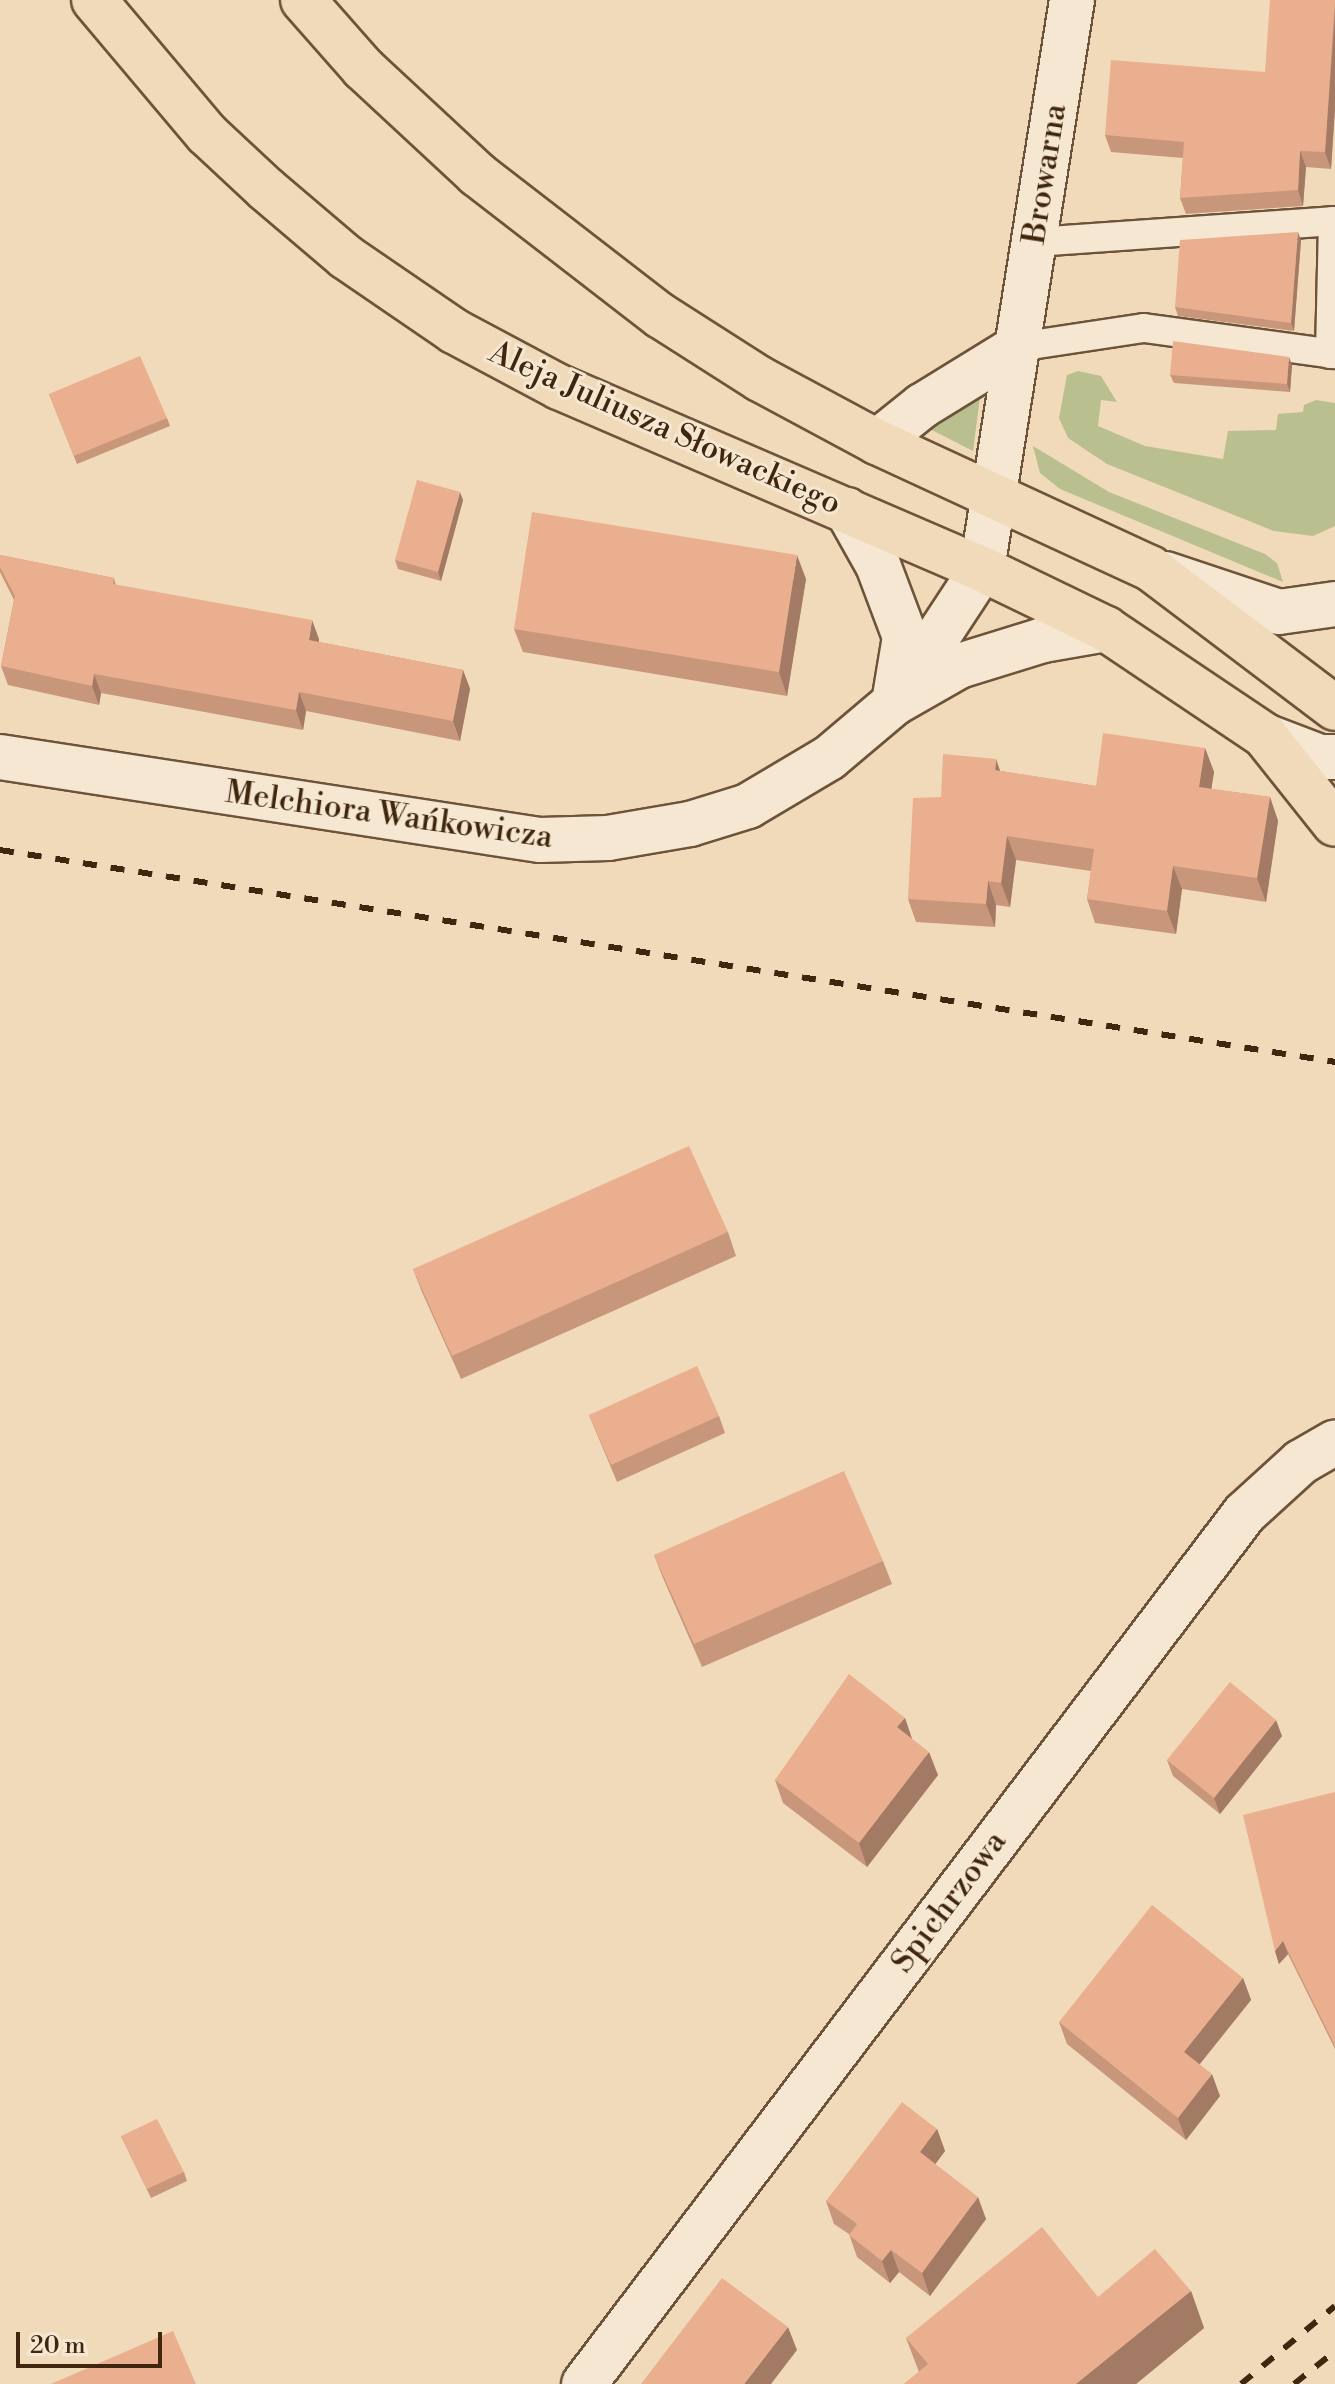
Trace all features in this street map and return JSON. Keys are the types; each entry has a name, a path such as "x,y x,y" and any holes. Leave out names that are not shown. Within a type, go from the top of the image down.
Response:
{"main road":[{"name":"Aleja Juliusza Słowackiego","path":"94,0 207,134 266,189 346,257 454,331 559,387 982,569 1106,629 1265,736 1335,824"},
{"path":"303,0 363,68 477,174 581,259 760,379 877,442 1150,568 1335,708"}],"street":[{"name":"Browarna","path":"996,497 1072,0"},
{"path":"877,442 922,406 1018,347"},
{"name":"Melchiora Wańkowicza","path":"0,757 469,832 540,840 608,838 690,824 748,806 829,758 894,703 982,569 996,497"},
{"path":"847,510 878,565 905,637 894,703"},
{"path":"1150,568 1279,612 1335,604"},
{"path":"894,703 971,662 1043,640 1106,629"},
{"name":"Aleja Juliusza Słowackiego","path":"1265,736 1320,757 1335,757"},
{"name":"Spichrzowa","path":"584,2384 1245,1513 1282,1477 1335,1442"}],"lane":[{"path":"1018,347 1144,328 1332,354 1334,221 1035,242"}],"green space":[{"path":"1078,371 1101,376 1117,402 1101,400 1098,426 1145,446 1223,459 1228,431 1276,430 1278,414 1303,412 1304,405 1316,400 1335,403 1335,526 1313,536 1274,531 1107,464 1068,438 1059,418 1067,375"},
{"path":"980,397 973,451 926,427 963,408"},
{"path":"1033,446 1109,492 1265,554 1277,563 1283,582 1060,489 1040,473"}],"building":[{"path":"1270,0 1335,0 1325,152 1300,151 1298,190 1180,198 1184,142 1105,135 1111,60 1265,72"},
{"path":"1298,232 1291,323 1175,307 1180,240"},
{"path":"1173,341 1289,357 1287,384 1170,375"},
{"path":"140,356 167,418 74,456 49,394"},
{"path":"417,480 460,492 438,572 395,560"},
{"path":"532,512 797,555 779,672 514,629"},
{"path":"0,555 114,578 113,584 312,620 309,640 463,670 453,721 299,692 296,710 94,674 92,686 1,666 15,596 0,567"},
{"path":"1103,733 1205,748 1199,787 1270,797 1257,878 1173,866 1167,911 1087,899 1094,849 1007,836 1001,883 988,881 986,904 908,899 913,798 941,797 943,754 996,759 995,770 1096,786"},
{"path":"689,1146 728,1232 452,1356 413,1269"},
{"path":"697,1366 719,1416 611,1465 589,1415"},
{"path":"844,1471 883,1561 694,1644 654,1555"},
{"path":"849,1674 905,1718 897,1727 929,1752 859,1843 775,1780"},
{"path":"1230,1682 1276,1720 1214,1798 1167,1760"},
{"path":"1335,1792 1335,2046 1283,1941 1275,1951 1243,1815"},
{"path":"1152,1905 1243,1978 1184,2052 1212,2074 1178,2118 1059,2022"},
{"path":"902,2102 937,2129 920,2152 978,2197 922,2273 891,2250 882,2261 849,2235 857,2224 826,2201"},
{"path":"157,2119 184,2172 147,2189 121,2136"},
{"path":"1042,2227 1098,2297 1155,2249 1191,2291 1076,2384 904,2384 928,2364 906,2338"},
{"path":"722,2278 788,2327 744,2384 641,2384"},
{"path":"173,2331 196,2384 51,2384"}],"railway":[{"path":"0,850 1335,1062"},
{"path":"1241,2384 1335,2306"},
{"path":"1294,2384 1335,2351"}]}
